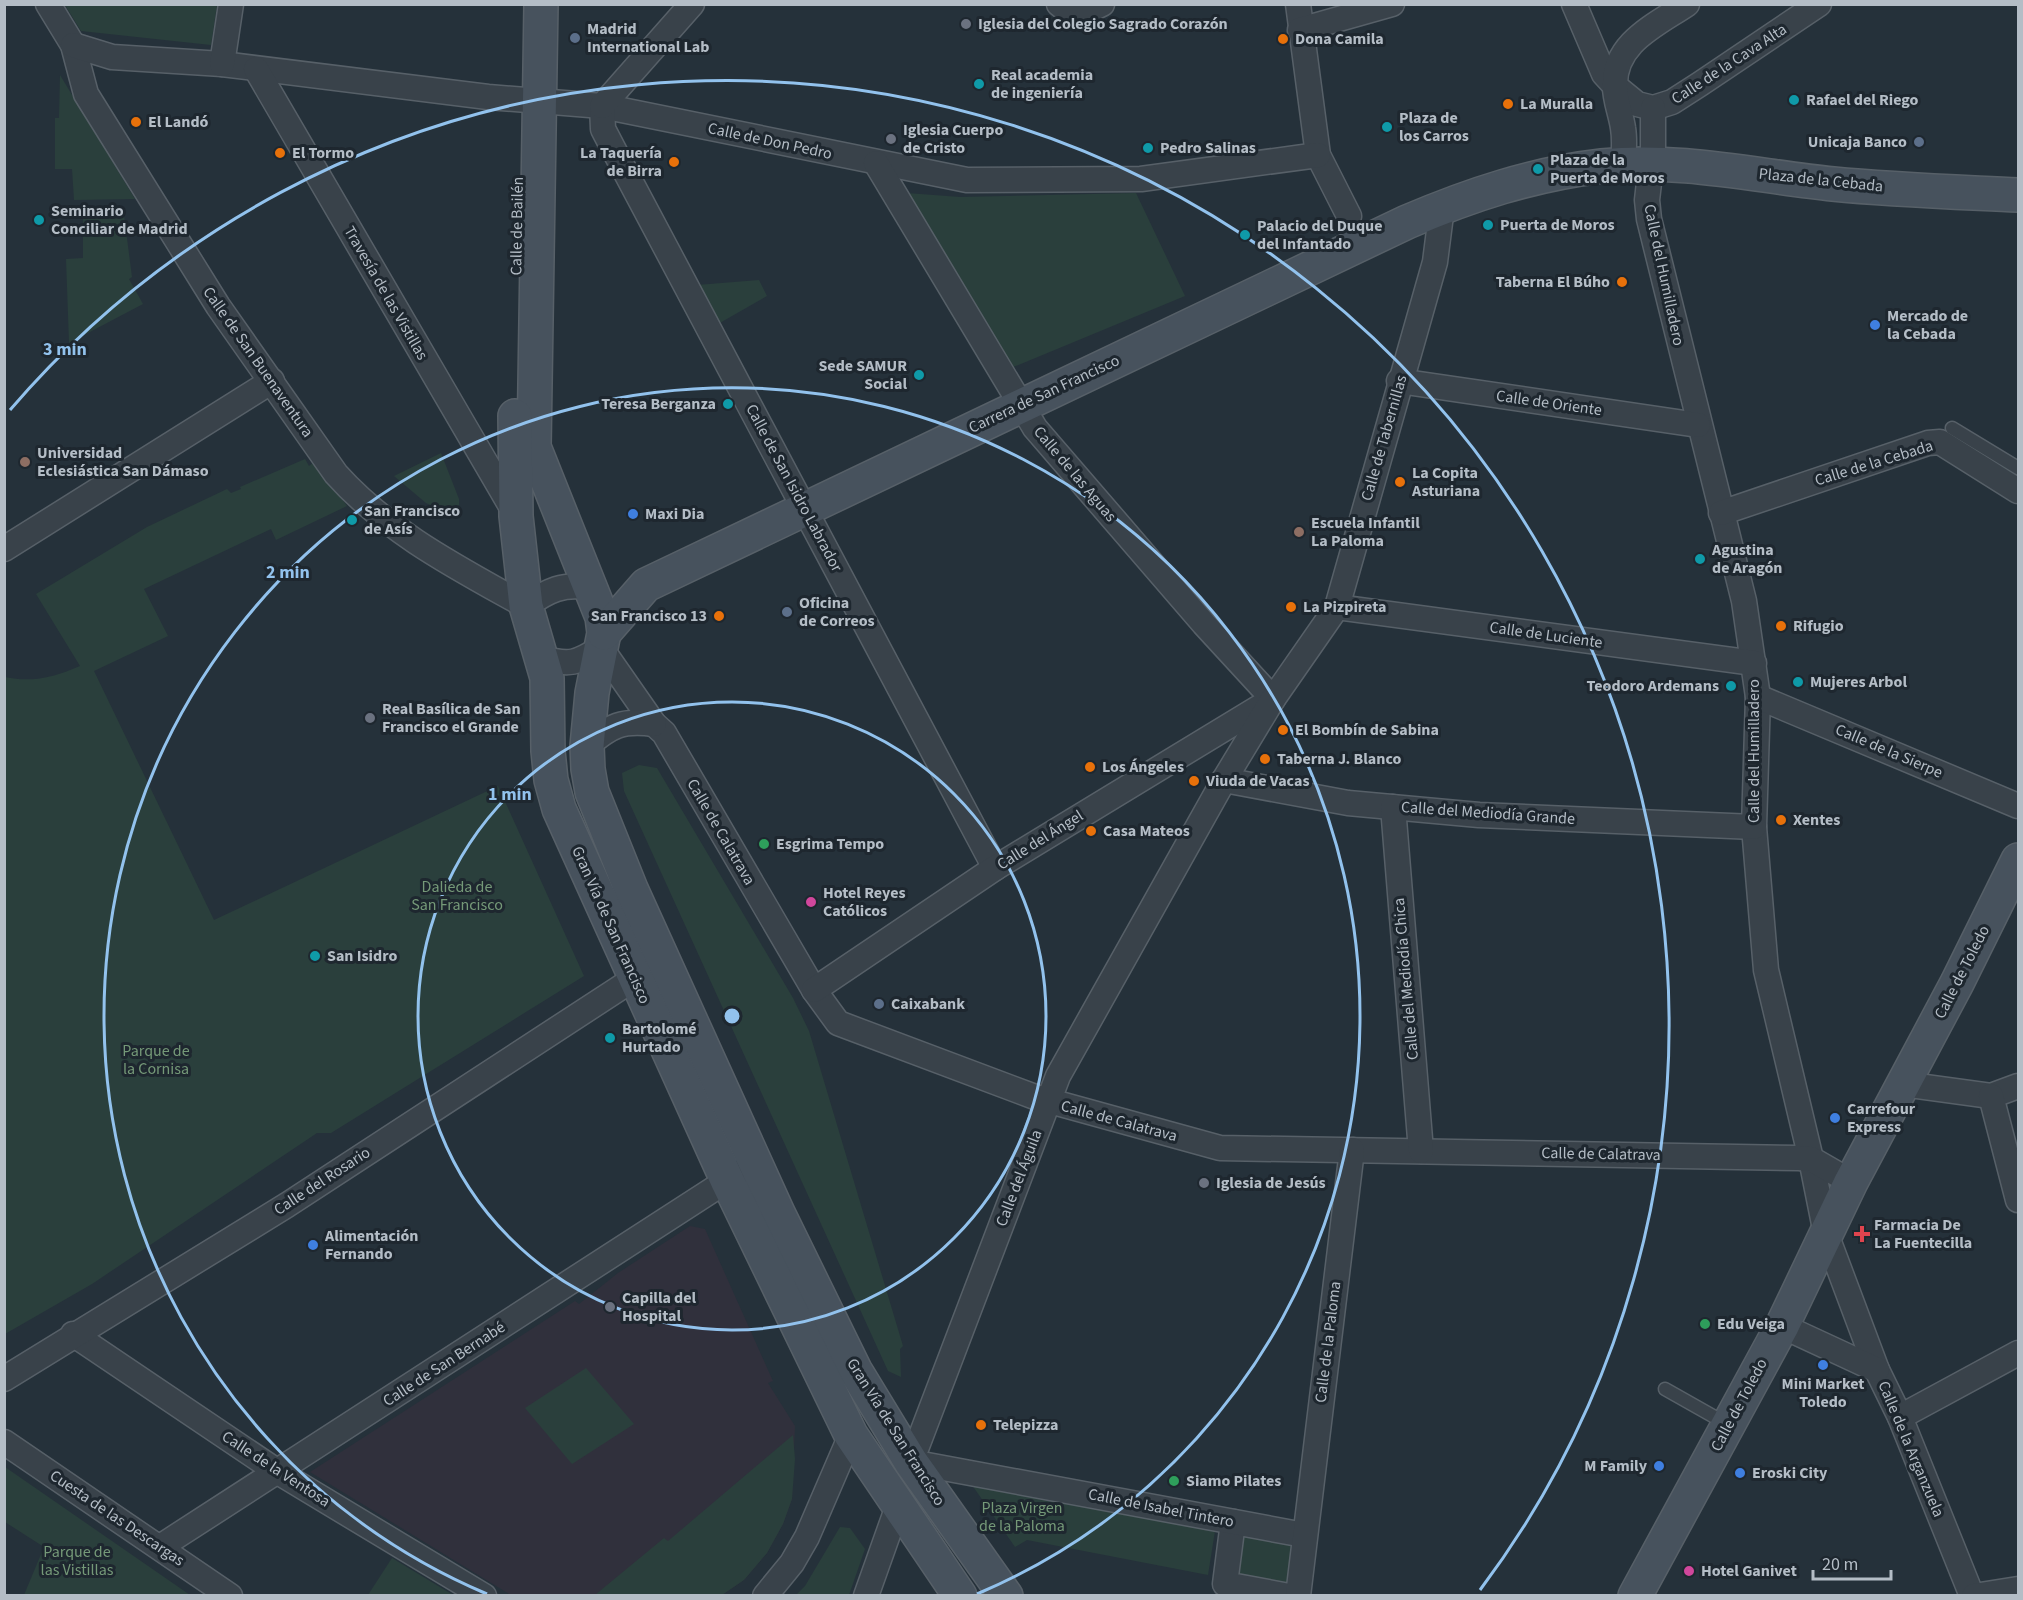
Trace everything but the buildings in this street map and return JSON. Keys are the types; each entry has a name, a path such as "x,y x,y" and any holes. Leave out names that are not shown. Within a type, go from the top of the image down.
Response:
{"main road":[{"name":"Calle de Bailén","path":"518,4 529,100"},
{"name":"Calle de Bailén","path":"526,606 516,516 524,448 529,100 541,4"},
{"name":"Plaza de la Cebada","path":"1636,165 1719,168 1832,184 2019,195"},
{"path":"1442,207 1525,180 1636,165"},
{"name":"Carrera de San Francisco","path":"591,588 646,585 1020,405 1442,207"},
{"path":"524,448 598,603 602,640"},
{"name":"Carrera de San Francisco","path":"602,640 646,585"},
{"path":"526,606 542,658"},
{"name":"Gran Vía de San Francisco","path":"602,640 592,693 587,746 592,792 627,878 756,1161 855,1370 911,1462 1006,1596"},
{"name":"Gran Vía de San Francisco","path":"542,658 547,678 551,780 559,809 727,1180 851,1435 960,1596"},
{"name":"Calle de Toledo","path":"1635,1596 1782,1326 1851,1182 2019,860"}],"street":[{"name":"Calle de San Buenaventura","path":"48,4 73,45 86,94 218,306 336,474 362,502 432,553 526,606"},
{"path":"222,64 231,4"},
{"path":"602,106 692,4"},
{"path":"1059,4 1076,13 1088,11 1102,4"},
{"path":"1349,216 1318,155 1300,17 1392,4"},
{"path":"1574,4 1596,59 1615,86 1637,104 1653,108"},
{"path":"1636,165 1623,129 1615,86 1618,66 1626,49 1639,35 1687,4"},
{"name":"Calle de la Cava Alta","path":"1636,165 1653,148 1653,108 1672,102 1819,4"},
{"name":"Calle de Don Pedro","path":"73,45 112,57 222,64 529,100 602,106 967,180 1141,179 1318,155"},
{"name":"Travesía de las Vistillas","path":"256,69 516,516"},
{"name":"Calle de San Isidro Labrador","path":"602,106 603,129 995,868"},
{"name":"Calle de las Aguas","path":"876,162 1035,428 1204,624 1273,699"},
{"name":"Calle del Humilladero","path":"1636,165 1647,200 1649,219 1698,424 1744,601 1758,697 1754,827 1766,970 1811,1159 1826,1234"},
{"name":"Calle de Tabernillas","path":"1224,780 1273,699 1337,607 1435,262 1442,207"},
{"path":"4,549 272,381"},
{"name":"Calle de Oriente","path":"1400,381 1698,424"},
{"name":"Calle de la Cebada","path":"1721,513 1928,443 1940,442 2019,491"},
{"path":"526,606 556,587 575,584 591,588"},
{"name":"Calle de Luciente","path":"1337,607 1754,663"},
{"path":"542,658 562,664 579,662 602,640"},
{"name":"Calle de Calatrava","path":"602,640 654,724 663,733 813,990 838,1023 1048,1102 1220,1148 1811,1159 1851,1182"},
{"name":"Calle de la Sierpe","path":"1758,697 2019,806"},
{"name":"Calle del Ángel","path":"813,990 995,868 1273,699"},
{"path":"587,746 608,728 639,722 654,724"},
{"name":"Calle del Mediodía Grande","path":"1224,780 1348,803 1479,815 1754,827"},
{"name":"Calle del Águila","path":"911,1462 1058,1076 1224,780"},
{"name":"Calle del Mediodía Chica","path":"1393,807 1421,1151"},
{"name":"Calle del Rosario","path":"4,1378 286,1205 635,978"},
{"path":"1903,1084 1991,1096 2019,1086"},
{"path":"1991,1096 2019,1200"},
{"name":"Calle de la Paloma","path":"1298,1596 1352,1150"},
{"path":"727,1180 756,1161"},
{"name":"Calle de San Bernabé","path":"160,1547 727,1180"},
{"name":"Calle de la Arganzuela","path":"1826,1234 1877,1370 1900,1417 1973,1596"},
{"name":"Calle de la Arganzuela","path":"1782,1326 1877,1370"},
{"name":"Calle de la Ventosa","path":"73,1334 278,1472 304,1496 336,1499 484,1596"},
{"path":"1900,1417 2019,1353"},
{"path":"765,1596 792,1563 807,1537 851,1435"},
{"name":"Cuesta de las Descargas","path":"4,1442 230,1596"},
{"name":"Calle de Isabel Tintero","path":"911,1462 1304,1535"},
{"path":"866,1596 898,1506"},
{"path":"1233,1522 1224,1590 1289,1596"},
{"path":"1973,1596 2019,1589"}],"lane":[{"path":"1952,428 2019,468"},
{"path":"1665,1389 1728,1425"}],"shaded area":[{"path":"690,1226 705,1229 773,1381 768,1383 795,1426 792,1499 783,1524 767,1553 744,1580 722,1595 511,1595 310,1472 575,1301 579,1304 618,1273"}],"green space":[{"path":"65,5 217,5 211,45 81,31"},
{"path":"60,75 135,199 74,200 72,169 55,169 55,118 59,118"},
{"path":"907,193 960,197 1136,193 1185,296 1011,368"},
{"path":"124,215 132,277 129,279 143,304 69,343 66,259 83,258 83,216"},
{"path":"759,280 767,296 718,324 697,285"},
{"path":"441,453 459,499 459,505 451,514 426,503 394,476"},
{"name":"Parque de la Cornisa","path":"305,459 309,466 315,461 347,506 276,540 271,529 144,589 168,636 94,671 214,920 498,786 584,976 331,1133 317,1133 92,1284 5,1334 5,677 43,678 80,666 36,594 147,527 227,489 231,493"},
{"path":"639,765 657,768 793,998 809,1031 903,1346 900,1349 901,1377 888,1371 624,791 622,773"},
{"path":"586,1368 634,1424 572,1464 525,1408"},
{"path":"793,1435 795,1459 792,1499 783,1524 767,1553 744,1580 722,1595 595,1595 664,1538 668,1541"},
{"name":"Parque de las Vistillas","path":"5,1467 190,1595 24,1595 44,1547 5,1522"},
{"name":"Plaza Virgen de la Paloma","path":"972,1485 1215,1531 1208,1575 1027,1540 1015,1547"},
{"path":"840,1527 850,1528 865,1549 849,1595 796,1595 805,1586"},
{"path":"1251,1532 1294,1539 1294,1581 1286,1586 1243,1579 1238,1574 1240,1541"},
{"path":"392,1558 453,1595 368,1595"}],"place":[{"name":"Iglesia del Colegio Sagrado Corazón","path":"966,24"},
{"name":"Madrid International Lab","path":"575,38"},
{"name":"Dona Camila","path":"1283,39"},
{"name":"Real academia de ingeniería","path":"979,84"},
{"name":"Rafael del Riego","path":"1794,100"},
{"name":"La Muralla","path":"1508,104"},
{"name":"El Landó","path":"136,122"},
{"name":"Plaza de los Carros","path":"1387,127"},
{"name":"Iglesia Cuerpo de Cristo","path":"891,139"},
{"name":"Unicaja Banco","path":"1919,142"},
{"name":"Pedro Salinas","path":"1148,148"},
{"name":"El Tormo","path":"280,153"},
{"name":"La Taquería de Birra","path":"674,162"},
{"name":"Plaza de la Puerta de Moros","path":"1538,169"},
{"name":"Seminario Conciliar de Madrid","path":"39,220"},
{"name":"Puerta de Moros","path":"1488,225"},
{"name":"Palacio del Duque del Infantado","path":"1245,235"},
{"name":"Taberna El Búho","path":"1622,282"},
{"name":"Mercado de la Cebada","path":"1875,325"},
{"name":"Sede SAMUR Social","path":"919,375"},
{"name":"Teresa Berganza","path":"728,404"},
{"name":"Universidad Eclesiástica San Dámaso","path":"25,462"},
{"name":"La Copita Asturiana","path":"1400,482"},
{"name":"Maxi Dia","path":"633,514"},
{"name":"San Francisco de Asís","path":"352,520"},
{"name":"Escuela Infantil La Paloma","path":"1299,532"},
{"name":"Agustina de Aragón","path":"1700,559"},
{"name":"La Pizpireta","path":"1291,607"},
{"name":"Oficina de Correos","path":"787,612"},
{"name":"San Francisco 13","path":"719,616"},
{"name":"Rifugio","path":"1781,626"},
{"name":"Mujeres Arbol","path":"1798,682"},
{"name":"Teodoro Ardemans","path":"1731,686"},
{"name":"Real Basílica de San Francisco el Grande","path":"370,718"},
{"name":"El Bombín de Sabina","path":"1283,730"},
{"name":"Taberna J. Blanco","path":"1265,759"},
{"name":"Los Ángeles","path":"1090,767"},
{"name":"Viuda de Vacas","path":"1194,781"},
{"name":"Xentes","path":"1781,820"},
{"name":"Casa Mateos","path":"1091,831"},
{"name":"Esgrima Tempo","path":"764,844"},
{"name":"Hotel Reyes Católicos","path":"811,902"},
{"name":"San Isidro","path":"315,956"},
{"name":"Caixabank","path":"879,1004"},
{"name":"Bartolomé Hurtado","path":"610,1038"},
{"name":"Carrefour Express","path":"1835,1118"},
{"name":"Iglesia de Jesús","path":"1204,1183"},
{"name":"Farmacia De La Fuentecilla","path":"1862,1234"},
{"name":"Alimentación Fernando","path":"313,1245"},
{"name":"Capilla del Hospital","path":"610,1307"},
{"name":"Edu Veiga","path":"1705,1324"},
{"name":"Mini Market Toledo","path":"1823,1365"},
{"name":"Telepizza","path":"981,1425"},
{"name":"M Family","path":"1659,1466"},
{"name":"Eroski City","path":"1740,1473"},
{"name":"Siamo Pilates","path":"1174,1481"},
{"name":"Hotel Ganivet","path":"1689,1571"}],"park label":[{"name":"Dalieda de San Francisco","path":"457,896"}]}
